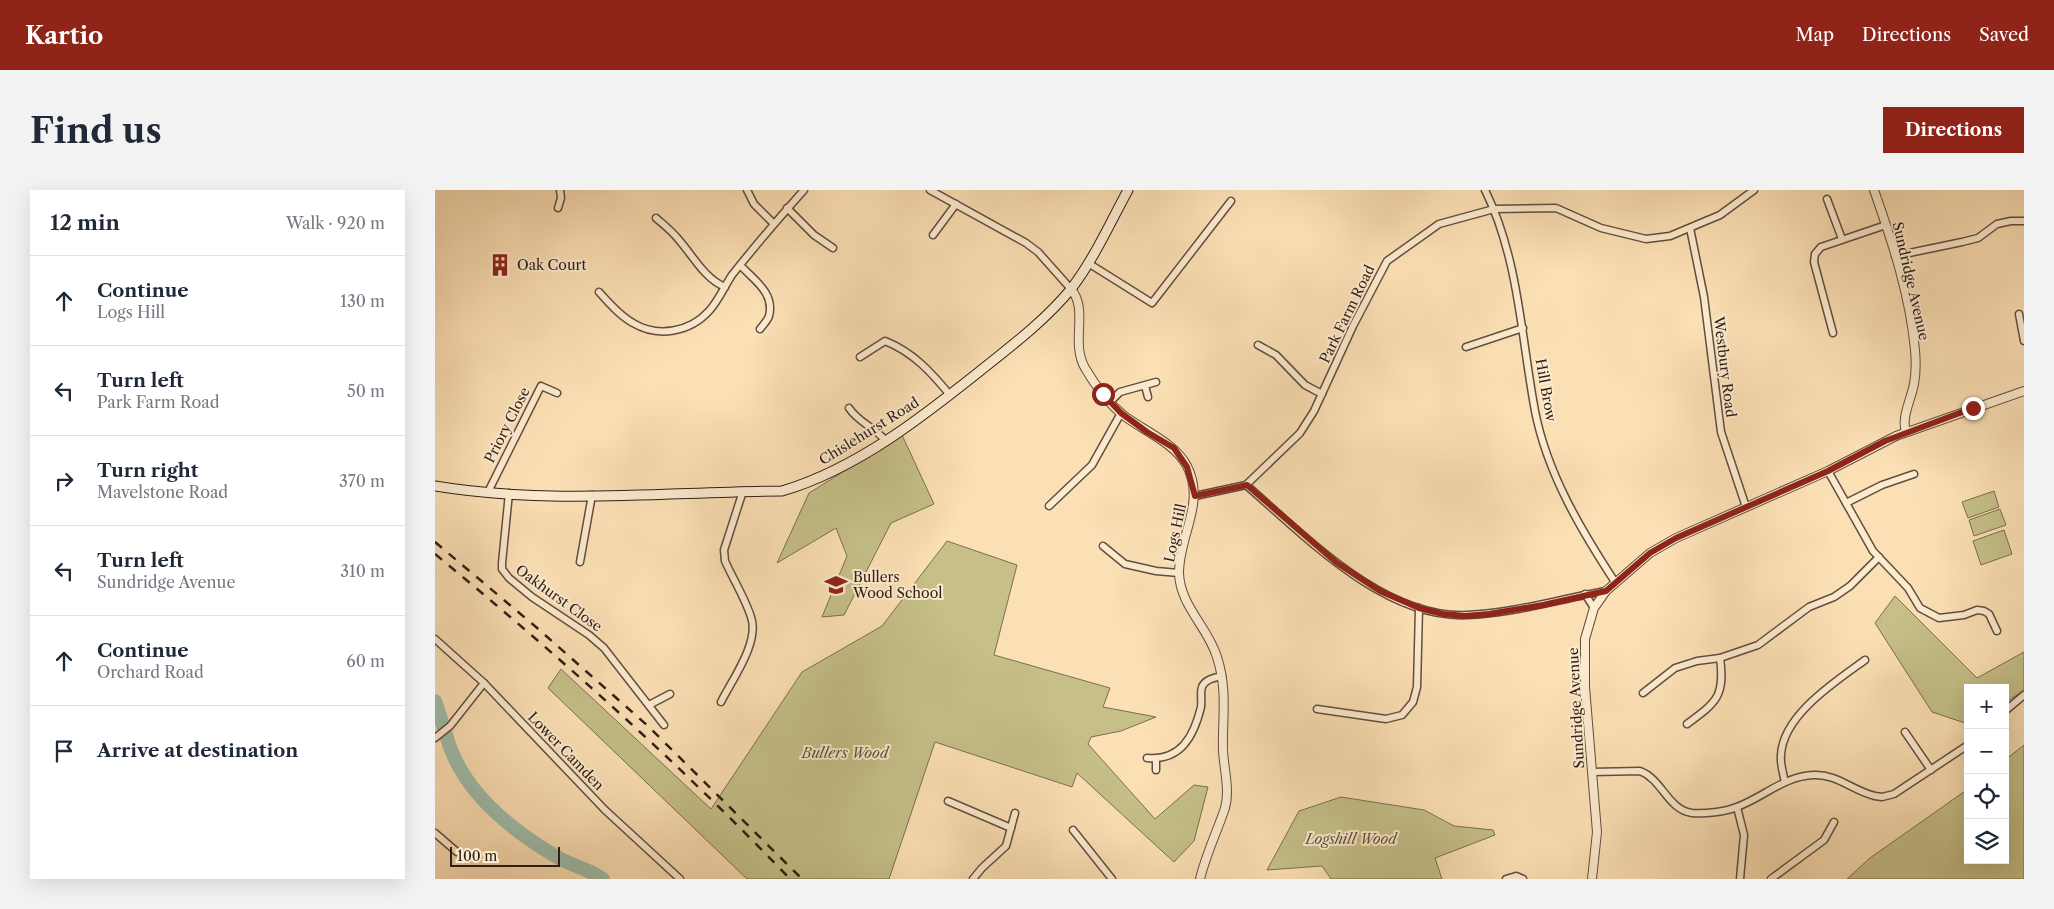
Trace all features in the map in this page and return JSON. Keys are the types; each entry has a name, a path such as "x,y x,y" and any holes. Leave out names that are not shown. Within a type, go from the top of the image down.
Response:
{"main road":[{"name":"Chislehurst Road","path":"435,486 488,492 593,495 782,491 812,481 854,460 950,395 1042,320 1071,289 1088,264 1128,190"}],"street":[{"path":"558,208 561,198 560,190"},
{"path":"747,190 754,204 774,224"},
{"path":"599,292 632,323 644,329 662,332 685,328 696,323 717,302 725,287 741,266 787,208 804,190"},
{"path":"930,190 1027,243 1038,252 1071,289"},
{"name":"Hill Brow","path":"1485,190 1494,209 1515,276 1535,412 1544,445 1574,512 1615,582"},
{"name":"Park Farm Road","path":"1247,485 1300,433 1322,394 1353,326 1387,261 1439,224 1494,209 1556,208 1601,228 1646,239 1670,236 1719,215 1754,190"},
{"name":"Sundridge Avenue","path":"1592,879 1597,832 1585,688 1585,639 1594,608 1615,582 1659,548 1676,538 1828,471 1906,432 1903,424 1914,386 1915,350 1895,256 1874,190"},
{"path":"1827,199 1842,239"},
{"path":"1088,264 1152,302 1231,201"},
{"path":"933,235 955,204"},
{"path":"787,208 814,235 833,248"},
{"path":"656,218 678,238 710,278 717,284 725,287"},
{"path":"1895,256 1978,238 1997,224 2011,220 2024,221"},
{"path":"1833,333 1814,262 1815,254 1821,247 1886,225"},
{"name":"Westbury Road","path":"1690,228 1704,297 1721,432 1747,507"},
{"path":"741,266 764,288 769,299 769,316 760,329"},
{"name":"Logs Hill","path":"1071,289 1078,297 1078,334 1081,361 1093,382 1121,413 1147,432 1174,448 1187,467 1195,496 1181,555 1179,572 1182,591 1187,604 1212,641 1222,676 1225,711 1223,748 1225,806 1212,838 1200,879"},
{"path":"2019,314 2024,341"},
{"path":"1466,347 1523,328"},
{"path":"860,357 885,341 903,348 931,373 950,395"},
{"path":"1258,345 1276,354 1288,370 1305,385 1322,394"},
{"path":"1110,402 1120,392 1156,382"},
{"name":"Priory Close","path":"488,492 541,386 557,393"},
{"path":"1145,386 1148,398"},
{"path":"1906,432 2024,391"},
{"path":"849,408 855,417 876,430 885,440"},
{"path":"1049,506 1092,465 1121,413"},
{"path":"1828,471 1873,551 1908,588 1920,608 1939,618 1985,610 1997,630"},
{"path":"1846,503 1882,485 1914,474"},
{"path":"1195,496 1247,485 1343,568 1380,591 1419,608 1443,614 1465,616 1489,614 1543,605 1585,594 1606,591"},
{"path":"721,702 747,652 753,635 752,618 725,561 724,550 743,491"},
{"name":"Oakhurst Close","path":"509,493 502,563 505,574 532,597 589,635 604,648 664,725"},
{"path":"580,562 593,495"},
{"path":"1103,546 1125,564 1156,571 1179,572"},
{"path":"1643,693 1675,668 1697,661 1720,658 1758,645 1809,607 1834,597 1851,586 1879,557"},
{"path":"1585,594 1594,608"},
{"path":"1317,710 1386,719 1402,715 1413,702 1417,686 1419,608"},
{"name":"Lower Camden","path":"435,639 484,683 605,810 680,879"},
{"path":"1687,724 1712,705 1719,692 1723,678 1720,658"},
{"path":"1785,782 1781,768 1781,755 1789,730 1803,712 1825,690 1865,660"},
{"path":"1147,758 1156,759 1171,756 1185,746 1199,713 1202,686 1206,681 1222,676"},
{"path":"435,738 451,726 484,683"},
{"path":"649,705 670,694"},
{"path":"2009,708 2024,695"},
{"path":"1905,732 1931,770"},
{"path":"1592,772 1626,770 1640,771 1648,774 1662,788 1671,802 1691,813 1737,808 1785,782 1814,775 1832,776 1867,794 1882,797 1894,794 1964,748"},
{"path":"1156,759 1156,770"},
{"path":"948,800 1011,828"},
{"path":"1737,808 1744,835 1740,879"},
{"path":"973,879 1006,846 1015,813"},
{"path":"1771,879 1824,840 1834,822"},
{"path":"1073,830 1112,879"},
{"path":"435,833 457,852"},
{"path":"1506,879 1516,876 1523,879"}],"green space":[{"path":"902,435 934,504 891,523 844,615 822,617 847,556 836,528 777,563 809,493"},
{"path":"1994,491 1999,507 1968,518 1962,502"},
{"path":"2000,509 2006,525 1974,536 1969,520"},
{"path":"2004,530 2012,554 1981,565 1973,541"},
{"name":"Bullers Wood","path":"947,541 1017,565 994,655 1110,688 1103,707 1156,717 1121,731 1091,737 1088,744 1155,819 1194,785 1208,787 1194,841 1174,862 1077,773 1072,787 935,742 889,879 747,879 548,688 561,669 711,809 802,672 882,626"},
{"path":"1895,596 1977,678 2024,652 2024,690 2009,700 2009,684 1964,684 1964,723 1932,712 1875,623"},
{"path":"2024,745 2024,879 1847,879 1870,858 1964,792 1964,864 2009,864 2009,757"},
{"name":"Logshill Wood","path":"1341,797 1424,810 1454,826 1493,830 1495,835 1435,858 1442,879 1331,879 1322,866 1267,870 1299,811"}],"waterway":[{"path":"435,701 455,759 463,774 484,801 496,813 538,845 558,858 603,879"}],"railway":[{"path":"435,542 536,627 648,726 802,879"},
{"path":"435,554 573,671 662,752 790,879"}],"place":[{"name":"Oak Court","path":"500,265"},
{"name":"Bullers Wood School","path":"836,585"}],"route":[{"path":"1103,394 1121,413 1147,432 1174,448 1191,475 1195,496 1247,485 1337,563 1363,582 1419,608 1443,614 1465,616 1514,611 1585,594 1606,591 1650,553 1676,538 1828,471 1896,436 1973,408"}]}
